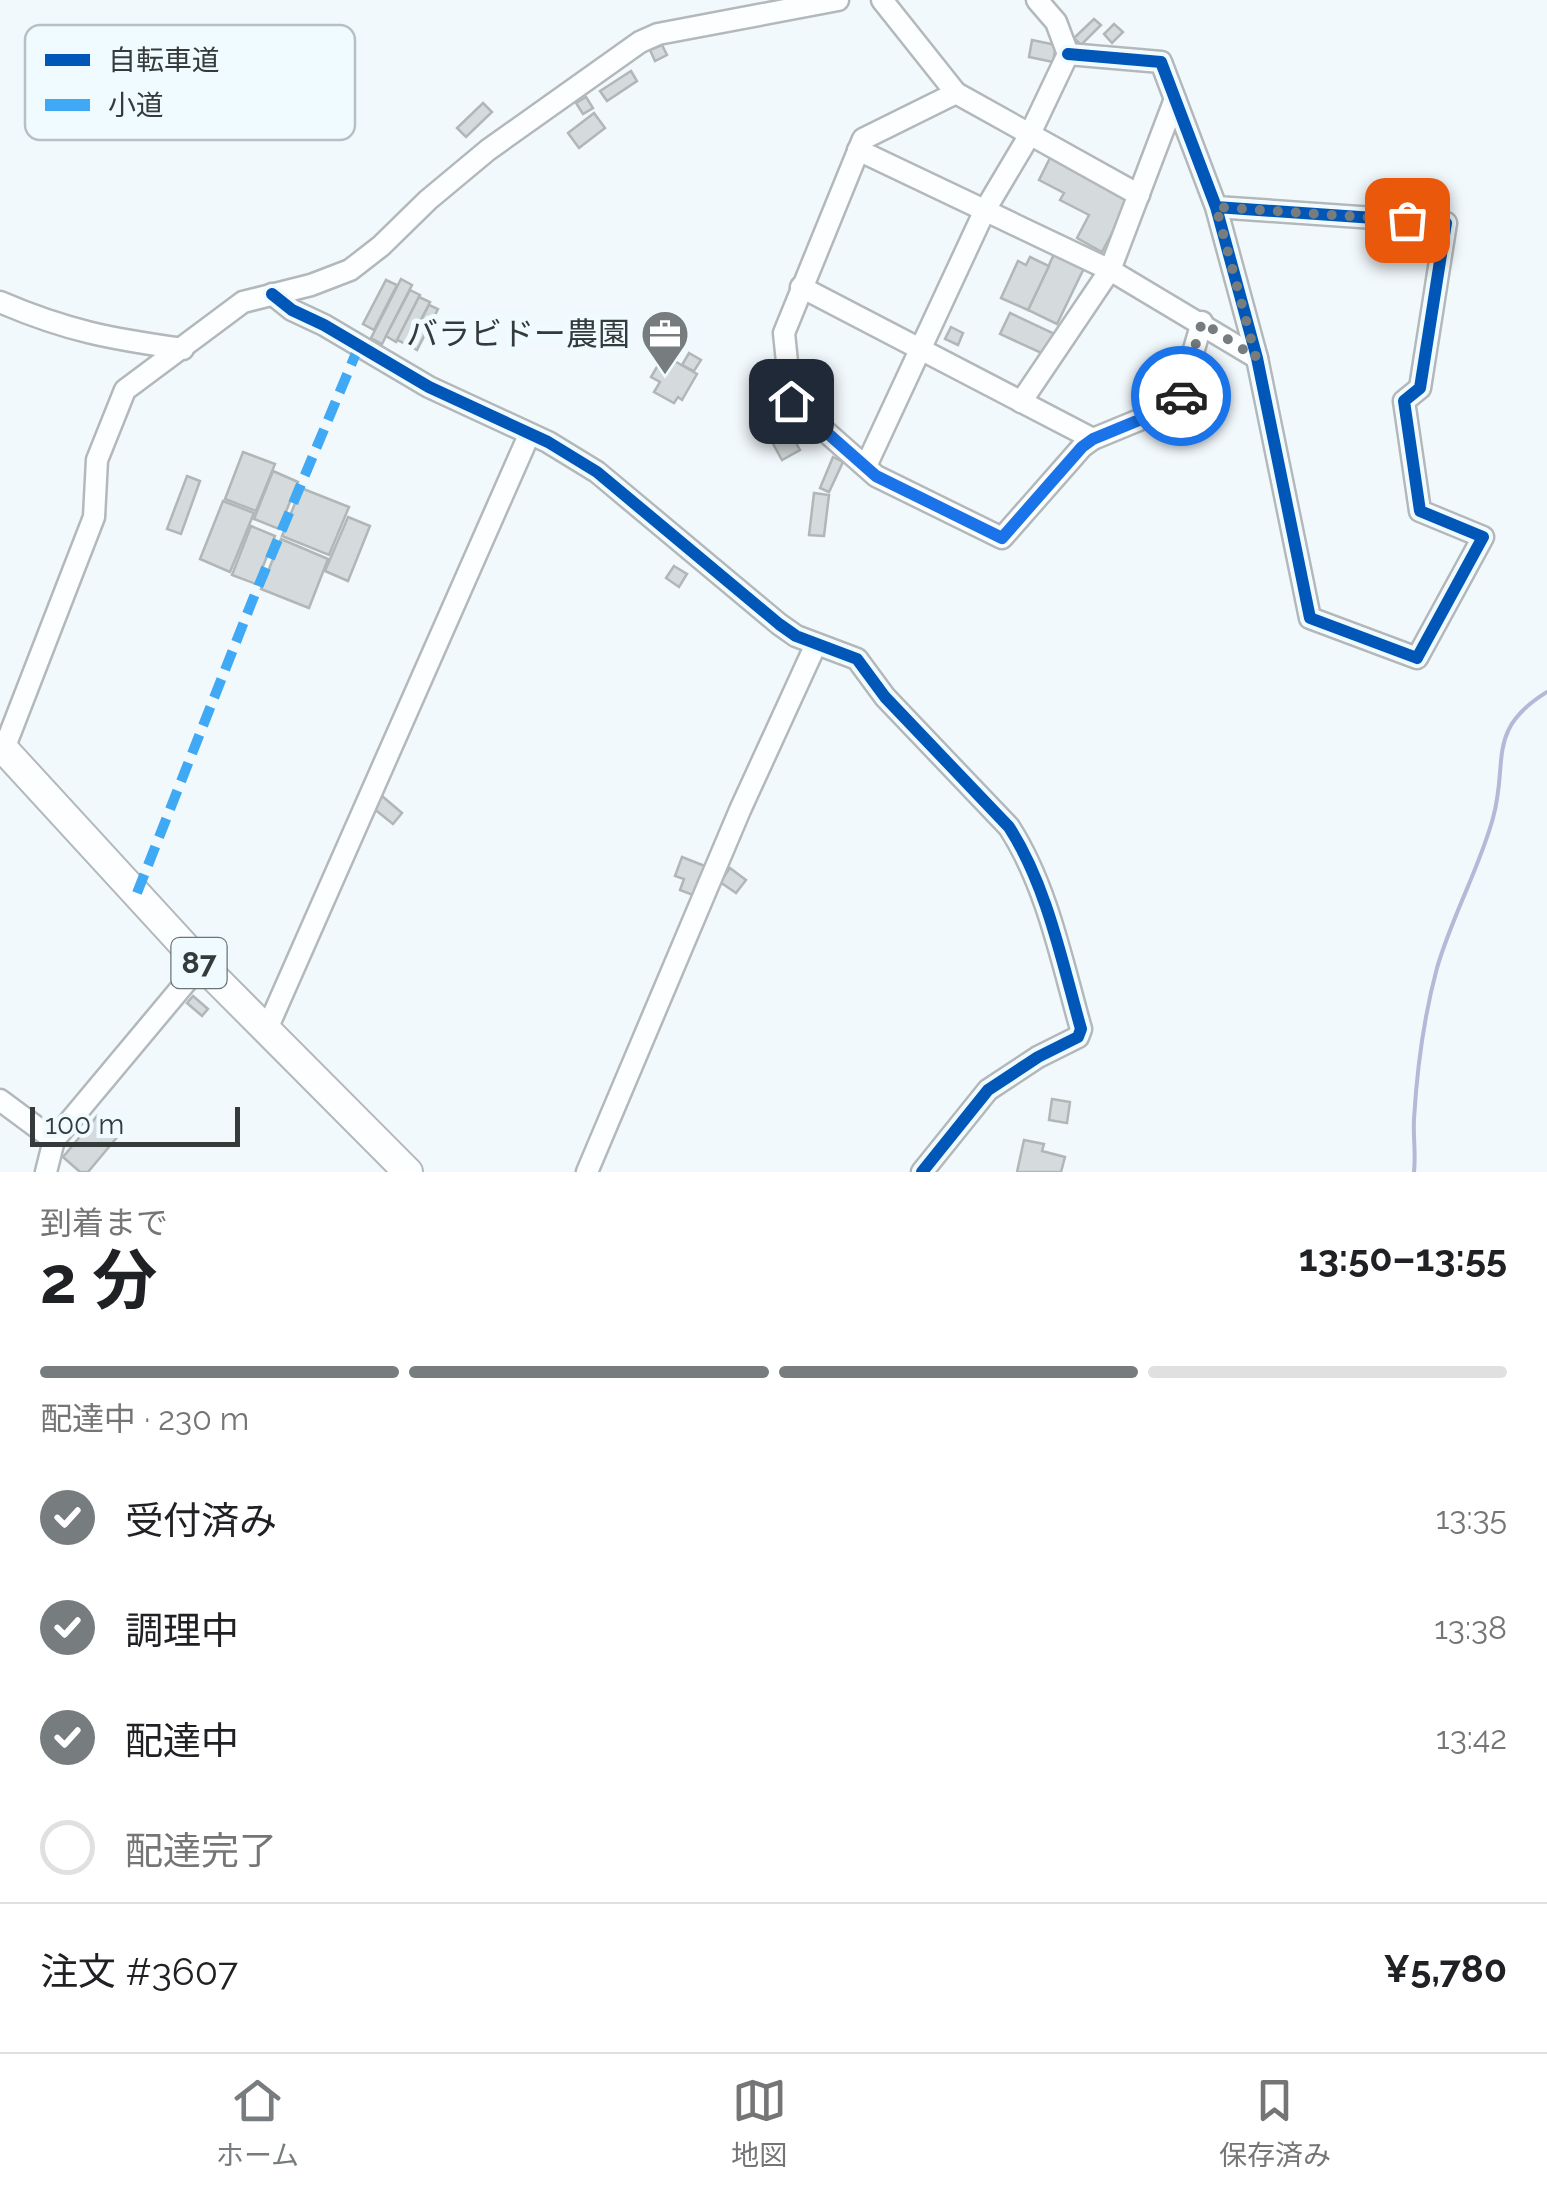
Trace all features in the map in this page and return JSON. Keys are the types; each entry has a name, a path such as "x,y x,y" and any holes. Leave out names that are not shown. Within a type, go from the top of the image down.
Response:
{"main road":[{"name":"87","path":"2,747 200,964 408,1172"}],"street":[{"path":"2,747 94,517 97,460 118,402 134,381 244,302 311,285 350,270 488,150 640,42 658,34 838,0"},
{"path":"882,0 956,94 1139,195"},
{"path":"866,466 984,210 1029,136 1068,54 1056,22 1038,0"},
{"path":"1068,54 1160,62 1216,207 1256,358 1310,618 1416,658 1483,537 1420,511 1404,401 1420,388 1446,223 1216,207"},
{"path":"956,94 863,139 784,333 791,401 876,476 1002,538 1082,447 1178,404 1202,322"},
{"path":"1021,402 1110,270 1175,99"},
{"path":"858,150 1110,270 1256,358"},
{"path":"801,288 1093,439"},
{"path":"272,294 292,310 429,387 548,442 596,472 796,636 857,659 885,697 1009,827 1022,848 1056,938 1081,1028 1078,1037 1038,1057 988,1090 922,1172"},
{"path":"0,302 48,323 94,336 183,349"},
{"path":"267,1028 529,435"},
{"path":"587,1172 740,810 816,644"},
{"path":"46,1172 54,1140 200,964"},
{"path":"0,1100 54,1140"}],"building":[{"path":"1094,19 1101,25 1081,45 1074,38"},
{"path":"1114,24 1123,32 1112,43 1104,34"},
{"path":"1032,40 1056,45 1053,62 1029,57"},
{"path":"662,45 667,55 655,61 650,50"},
{"path":"631,71 637,81 607,101 600,91"},
{"path":"586,97 593,108 583,114 576,103"},
{"path":"483,103 492,112 466,137 457,128"},
{"path":"594,113 605,128 579,148 568,133"},
{"path":"1051,156 1131,197 1102,252 1077,238 1089,215 1060,200 1064,193 1039,180"},
{"path":"1055,252 1085,266 1057,324 1028,310"},
{"path":"1030,257 1049,266 1028,310 1001,298 1018,261 1026,265"},
{"path":"401,279 412,285 382,344 371,338"},
{"path":"386,280 397,285 374,330 363,324"},
{"path":"410,290 420,295 396,342 386,336"},
{"path":"419,297 430,302 408,345 397,340"},
{"path":"429,305 438,309 417,350 408,345"},
{"path":"1010,313 1057,335 1048,356 1000,334"},
{"path":"951,327 963,333 958,345 945,339"},
{"path":"689,353 701,360 694,371 682,365"},
{"path":"664,355 697,374 682,400 678,397 674,403 654,392 660,382 651,377"},
{"path":"790,432 800,450 782,460 772,442"},
{"path":"243,452 275,464 256,511 225,499"},
{"path":"833,457 843,462 829,492 820,488"},
{"path":"273,471 298,482 279,529 254,519"},
{"path":"187,476 200,481 181,534 167,529"},
{"path":"301,488 349,507 329,555 282,536"},
{"path":"814,493 829,495 824,536 809,535"},
{"path":"223,501 254,513 230,572 200,559"},
{"path":"348,517 370,526 348,581 325,571"},
{"path":"251,526 275,536 256,584 232,575"},
{"path":"281,539 328,559 309,608 261,589"},
{"path":"674,566 687,574 679,587 666,578"},
{"path":"382,796 402,813 393,824 373,808"},
{"path":"682,857 710,868 698,897 680,890 684,879 675,876"},
{"path":"730,868 746,880 736,893 720,882"},
{"path":"193,996 208,1009 202,1016 187,1003"},
{"path":"1052,1099 1070,1102 1067,1123 1049,1120"},
{"path":"97,1116 119,1135 88,1172 80,1172 63,1157"},
{"path":"1024,1140 1044,1144 1042,1151 1065,1157 1061,1172 1017,1172"}],"waterway":[{"path":"1414,1172 1419,1062 1437,968 1493,818 1507,734 1528,706 1547,692"}],"marked path":[{"path":"137,893 253,599 359,346"}],"cycle path":[{"path":"1068,54 1161,62 1216,207 1257,358 1310,618 1417,658 1483,537 1420,511 1404,401 1420,388 1446,223 1216,207"},
{"path":"272,294 292,310 429,387 548,442 597,472 779,624 796,636 857,659 885,697 1009,827 1043,899 1081,1029 1078,1037 1038,1057 988,1090 922,1172"}],"way so far":[{"path":"1181,396 1202,322 1256,358 1216,207 1407,220"}],"place":[{"name":"バラビドー農園","path":"665,376"}],"route":[{"path":"791,401 876,476 1002,538 1082,447 1178,404 1181,396"}]}
